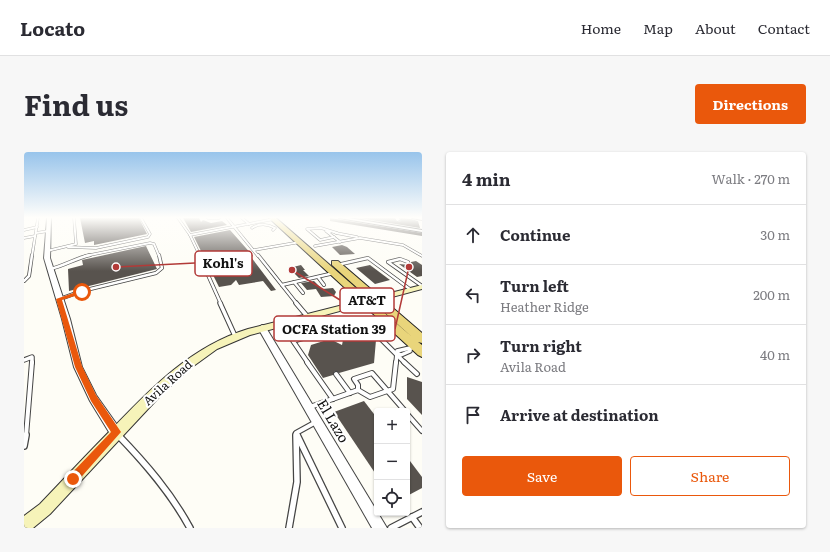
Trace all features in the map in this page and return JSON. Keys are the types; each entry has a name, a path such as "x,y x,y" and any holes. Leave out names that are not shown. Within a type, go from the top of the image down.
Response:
{"main road":[{"path":"294,236 300,242 334,266"},
{"path":"305,236 318,243 334,266"},
{"path":"300,242 308,245 334,266 372,300 418,346"},
{"name":"Avila Road","path":"24,526 45,509 116,432 172,376 190,362 235,336 306,316 422,287"}],"street":[{"path":"48,236 47,251 50,269 83,377 94,398 116,432"},
{"name":"El Lazo","path":"262,328 380,528"}],"lane":[{"path":"24,281 29,276 36,236"},
{"path":"47,251 76,244 75,236"},
{"path":"68,247 76,250 89,249 148,237 149,236"},
{"path":"190,236 235,336"},
{"path":"242,236 306,316 318,334"},
{"path":"313,236 318,243"},
{"path":"347,236 403,245 422,256"},
{"path":"318,243 334,237 340,242"},
{"path":"318,243 340,242 360,238"},
{"path":"254,250 300,242"},
{"path":"50,269 63,266 78,258 150,243 154,244 162,264 162,268 156,273 59,299"},
{"path":"282,285 318,277 334,266 368,258 411,290"},
{"path":"408,262 397,259 388,262 422,287"},
{"path":"318,277 324,285"},
{"path":"294,282 302,293"},
{"path":"333,399 293,341 332,330 335,326 347,326 364,322 417,374"},
{"path":"397,353 401,355 418,346"},
{"path":"358,390 370,397 393,389 397,353"},
{"path":"24,360 32,357 26,442 24,446"},
{"path":"358,390 358,384 354,379 372,373 402,408"},
{"path":"336,374 350,393"},
{"path":"308,408 358,390"},
{"path":"410,417 422,431"},
{"path":"296,434 317,421"},
{"path":"116,432 158,477 176,502 190,528"},
{"path":"296,434 342,528"},
{"path":"289,528 296,482 296,434"},
{"path":"391,528 422,512"},
{"path":"412,517 420,528"}],"building":[{"path":"84,236 140,236 94,245 94,241 85,243"},
{"path":"235,236 253,256 251,257 276,290 271,291 263,281 239,285 236,280 231,285 219,287 194,237"},
{"path":"342,245 347,247 355,254 340,255 332,247"},
{"path":"146,246 157,269 69,291 68,269 83,265 82,260"},
{"path":"416,261 422,265 422,276 417,277 399,264 409,265 411,262"},
{"path":"301,265 305,270 303,270 309,276 299,278 289,268"},
{"path":"370,265 390,280 375,284 356,268"},
{"path":"314,281 322,289 333,288 336,292 334,296 321,297 316,289 307,290 301,283"},
{"path":"345,330 364,333 363,336 376,340 374,363 339,373 335,371 333,375 323,378 308,355 311,345 330,339 342,345"},
{"path":"407,377 422,382 422,415 407,399"},
{"path":"364,401 374,414 374,472 334,412"},
{"path":"410,461 422,477 422,488 410,494"}],"place":[{"name":"Kohl's","path":"116,267"},
{"name":"OCFA Station 39","path":"409,267"},
{"name":"AT&T","path":"292,270"}],"route":[{"path":"73,479 116,432 94,398 78,367 66,319 59,299 82,292"}]}
